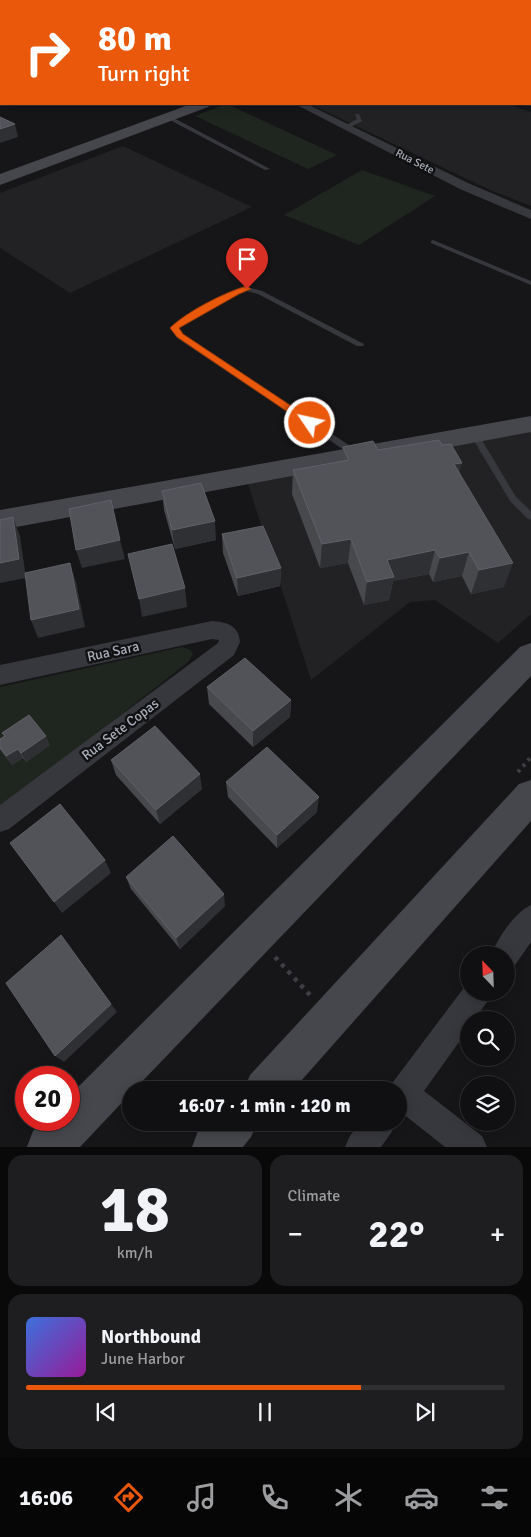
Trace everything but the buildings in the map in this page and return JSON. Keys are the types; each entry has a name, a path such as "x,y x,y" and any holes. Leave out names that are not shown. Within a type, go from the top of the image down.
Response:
{"main road":[{"path":"0,180 200,105"},
{"path":"0,520 531,424"},
{"path":"49,1147 531,656"},
{"path":"273,1081 531,796"},
{"path":"214,1147 228,1131"}],"street":[{"name":"Rua Sete","path":"306,105 464,186 531,215"},
{"name":"Rua Sara","path":"0,675 212,630 220,630 226,633"},
{"name":"Rua Sete Copas","path":"0,820 226,649 230,641 226,633"},
{"path":"512,946 531,919"},
{"path":"407,1088 470,1001"},
{"path":"407,1100 471,1147"},
{"path":"361,1147 373,1131"}],"lane":[{"path":"347,127 360,120 356,115"},
{"path":"168,117 266,169"},
{"path":"433,242 531,283"},
{"path":"359,456 180,336 174,328 182,321 247,289 260,292 360,344"},
{"path":"474,434 513,499 531,517"}],"path":[{"path":"284,966 314,1000"}],"shaded area":[{"path":"229,105 337,155 308,169 195,116"},
{"path":"312,105 510,105 531,112 531,206 490,190"},
{"path":"123,146 252,207 70,293 0,248 0,193"},
{"path":"362,170 435,196 359,245 284,215"},
{"path":"531,429 531,614 498,643 435,600 410,602 311,680 247,481"},
{"path":"182,647 191,650 193,654 188,662 0,810 0,687"}],"route":[{"path":"247,289 236,292 182,321 174,328 180,336 310,423"}]}
